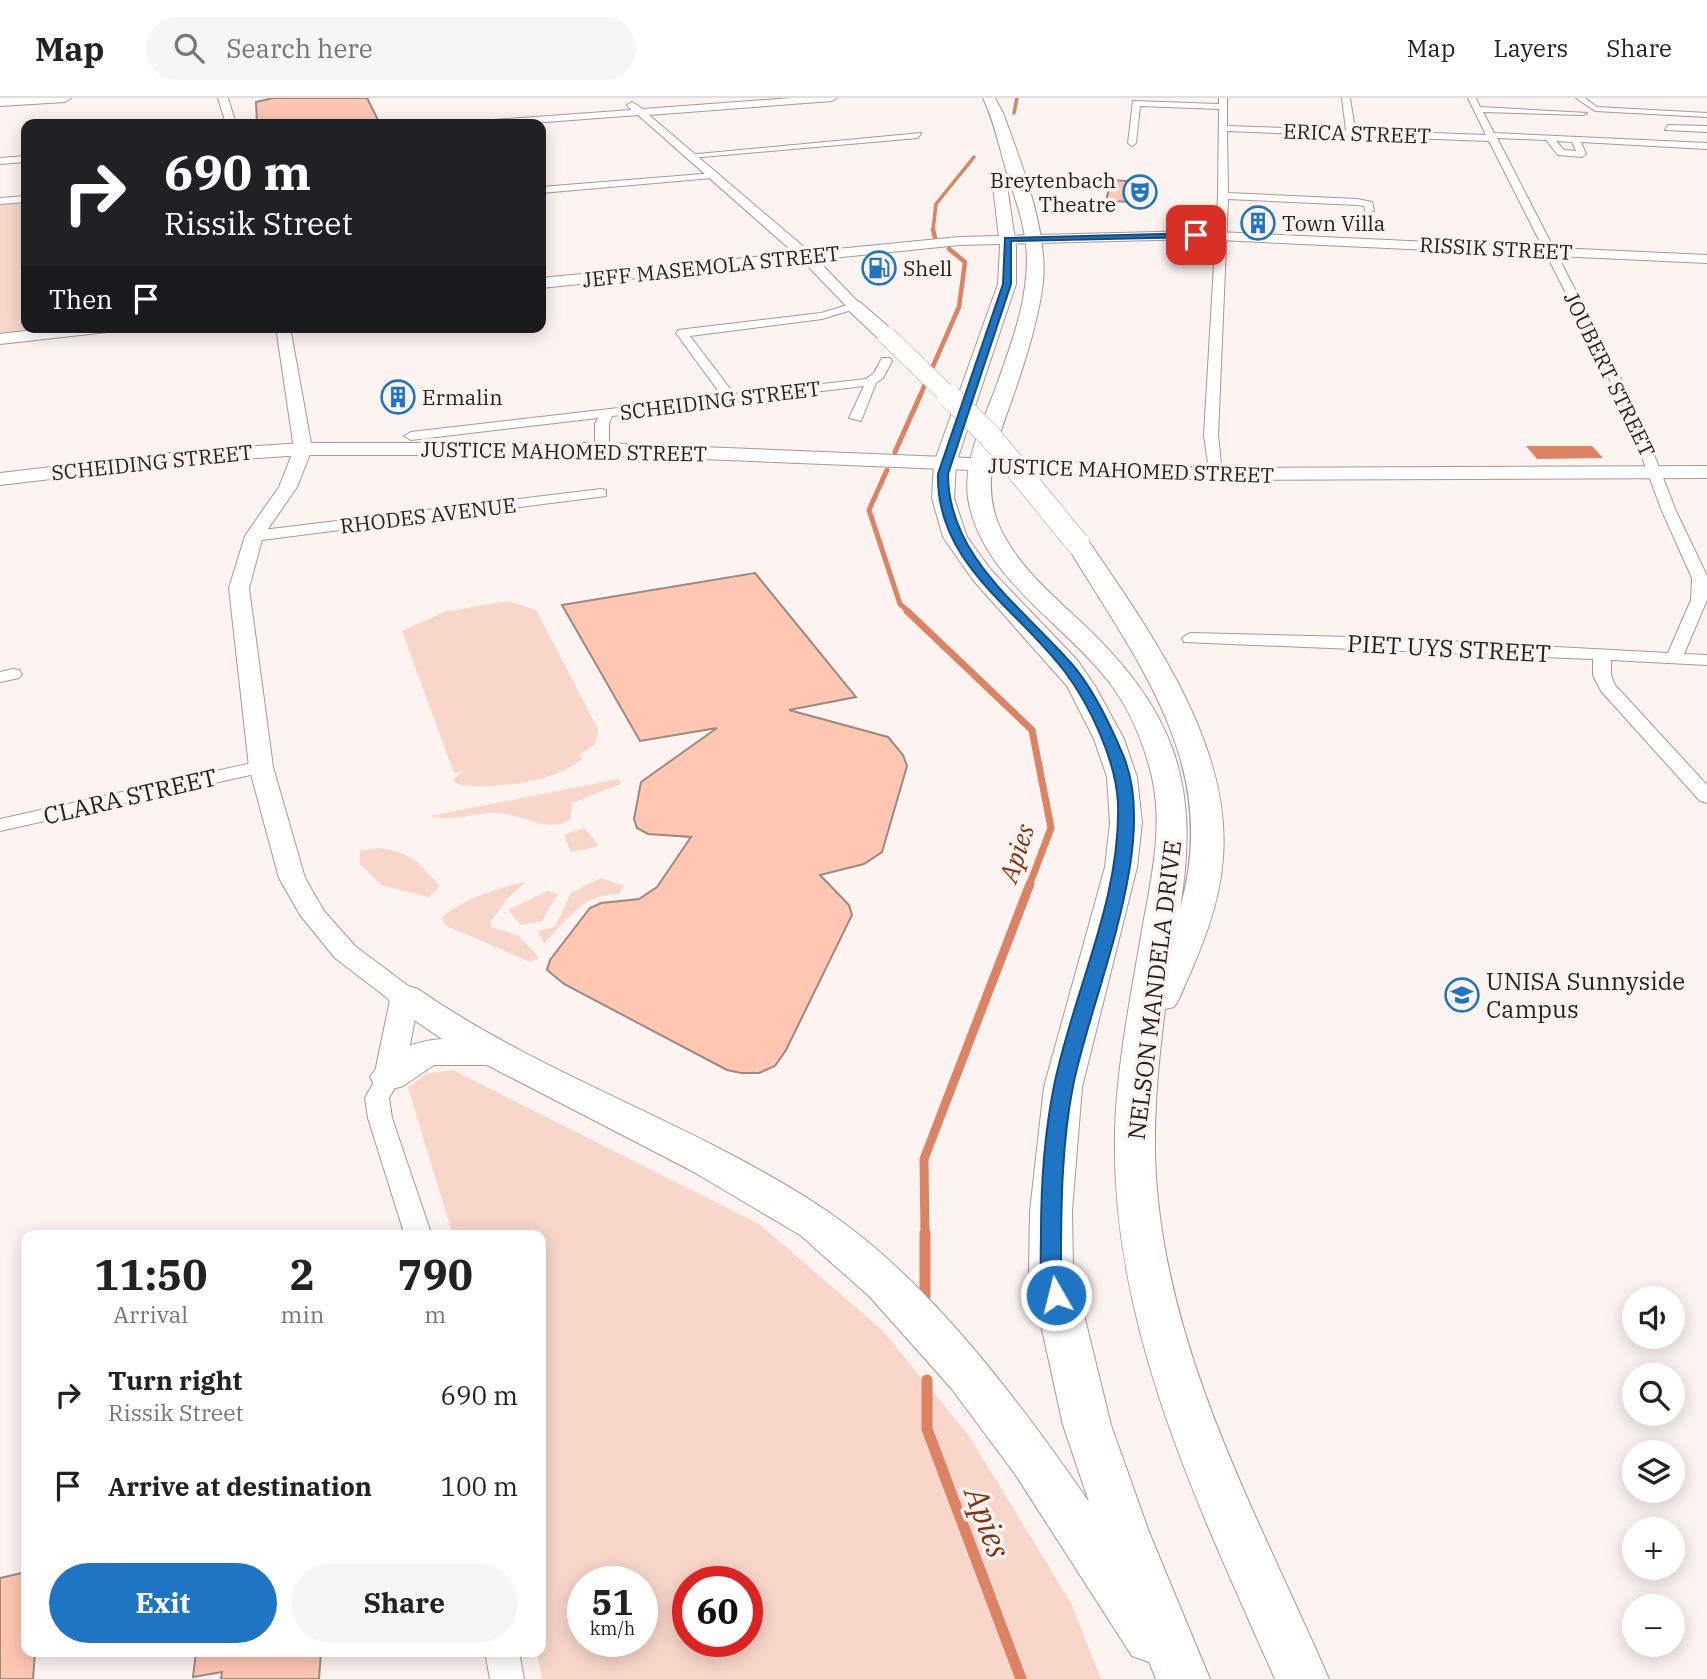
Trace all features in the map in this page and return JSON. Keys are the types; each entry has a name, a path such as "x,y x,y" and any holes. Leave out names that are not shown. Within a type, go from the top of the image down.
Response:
{"main road":[{"path":"0,102 65,98"},
{"name":"NELSON MANDELA DRIVE","path":"974,98 980,105 999,179 1007,239 1007,284 945,463 943,498 955,537 989,583 1068,667 1081,686 1109,739 1122,777 1126,823 1121,867 1063,1087 1051,1211 1051,1270 1087,1425 1124,1532 1183,1679"},
{"name":"NELSON MANDELA DRIVE","path":"989,98 1033,239 1035,282 1007,383 978,465 982,515 996,542 1023,577 1118,676 1140,708 1162,757 1172,803 1172,845 1135,1134 1142,1232 1155,1301 1185,1405 1258,1583 1302,1679"},
{"name":"RISSIK STREET","path":"1033,239 1220,235 1707,259"},
{"name":"JEFF MASEMOLA STREET","path":"546,282 806,256 1033,239"},
{"path":"854,306 989,435 1078,544 1175,712 1193,750 1203,781 1207,858 1192,927 1146,1033"},
{"path":"0,339 54,333"},
{"name":"JUSTICE MAHOMED STREET","path":"303,449 602,449 1215,474 1707,472"},
{"name":"SCHEIDING STREET","path":"0,479 196,456 303,449"},
{"path":"405,998 445,1027 491,1053 690,1151 806,1218 870,1270 942,1343 1000,1414 1175,1679"},
{"path":"389,1077 409,1060 424,1054 456,1049 491,1053"}],"street":[{"path":"223,98 229,119"},
{"path":"624,98 806,256 854,306 822,316 682,333 730,398"},
{"path":"546,119 832,98"},
{"path":"1346,98 1350,128"},
{"path":"1580,98 1595,109 1707,114"},
{"path":"1132,143 1136,101 1223,102 1223,196 1211,435 1215,474"},
{"path":"1475,104 1583,113"},
{"name":"JOUBERT STREET","path":"1475,104 1629,406 1701,586 1699,600 1674,658"},
{"name":"ERICA STREET","path":"1222,128 1350,128 1707,146"},
{"path":"1668,128 1707,130"},
{"path":"691,155 918,135"},
{"path":"1549,138 1562,153 1582,154 1575,139"},
{"path":"0,161 21,159"},
{"path":"546,190 712,175"},
{"path":"1223,196 1357,202 1369,205 1369,211"},
{"path":"0,201 21,199"},
{"path":"284,333 303,449 288,488 254,536 239,588 261,767 292,878 313,915 345,952 405,998 389,1077 377,1098 380,1118 417,1230"},
{"path":"856,418 872,384 869,382 879,374 886,361"},
{"name":"SCHEIDING STREET","path":"602,449 601,424 607,414 869,382"},
{"path":"411,436 607,414"},
{"name":"RHODES AVENUE","path":"254,536 601,493"},
{"name":"PIET UYS STREET","path":"1190,638 1333,641 1602,657 1707,660"},
{"path":"1545,653 1577,667 1607,687 1707,797"},
{"path":"1602,657 1602,675 1607,687"},
{"name":"CLARA STREET","path":"0,825 261,767"},
{"path":"503,1657 507,1679"}],"shaded area":[{"path":"21,202 21,331 0,333 0,204"},
{"path":"1526,446 1592,446 1603,458 1537,459"},
{"path":"508,601 536,610 598,729 596,743 580,755 582,759 571,767 540,779 504,785 457,784 453,780 463,771 454,773 402,631 444,612"},
{"path":"619,779 621,784 572,803 571,819 556,825 498,813 449,818 430,816"},
{"path":"584,828 599,846 571,852 564,835"},
{"path":"378,848 406,855 440,886 428,897 381,885 360,864 360,851"},
{"path":"601,878 624,886 619,894 595,898 586,903 568,917 544,944 538,931 555,927 571,893"},
{"path":"526,882 508,898 491,921 491,927 519,936 539,958 530,962 445,925 442,918 469,900"},
{"path":"548,891 558,894 542,921 521,925 508,910"},
{"path":"453,1070 759,1224 882,1330 969,1436 1071,1603 1101,1679 542,1679 538,1657 546,1657 546,1230 451,1230 408,1088 426,1074"}],"building":[{"path":"273,98 367,98 378,119 257,119 256,102"},
{"path":"1111,180 1139,182 1136,202 1106,201"},
{"path":"755,573 856,697 789,710 888,737 903,755 907,766 882,852 864,864 820,875 849,905 852,915 786,1050 775,1066 759,1073 741,1073 727,1070 564,984 547,970 550,960 590,908 601,903 639,899 657,887 691,837 648,834 637,828 634,819 641,782 717,728 640,741 562,605"},
{"path":"21,1573 21,1657 35,1657 33,1679 0,1679 0,1578"},
{"path":"195,1657 321,1657 319,1679 221,1679 222,1672 193,1677"}],"waterway":[{"name":"Apies","path":"1014,113 1017,98"},
{"name":"Apies","path":"933,229 936,204 974,157"},
{"name":"Apies","path":"933,229 935,238"},
{"name":"Apies","path":"919,398 959,307 965,262 949,249"},
{"name":"Apies","path":"895,452 920,396"},
{"name":"Apies","path":"887,470 869,510 900,604 909,612"},
{"name":"Apies","path":"907,611 1032,730 1051,828 1029,886"},
{"name":"Apies","path":"925,1235 924,1159 1030,884"},
{"name":"Apies","path":"925,1235 925,1297"},
{"name":"Apies","path":"927,1380 927,1429 1021,1679"}],"place":[{"name":"Breytenbach Theatre","path":"1140,192"},
{"name":"Town Villa","path":"1258,223"},
{"name":"Shell","path":"879,268"},
{"name":"Ermalin","path":"398,397"},
{"name":"UNISA Sunnyside Campus","path":"1462,995"}],"route":[{"path":"1056,1295 1051,1270 1051,1211 1063,1087 1090,993 1121,867 1126,823 1122,777 1117,757 1093,705 1068,667 982,575 955,537 946,517 943,474 1007,284 1007,239 1196,235"}]}
